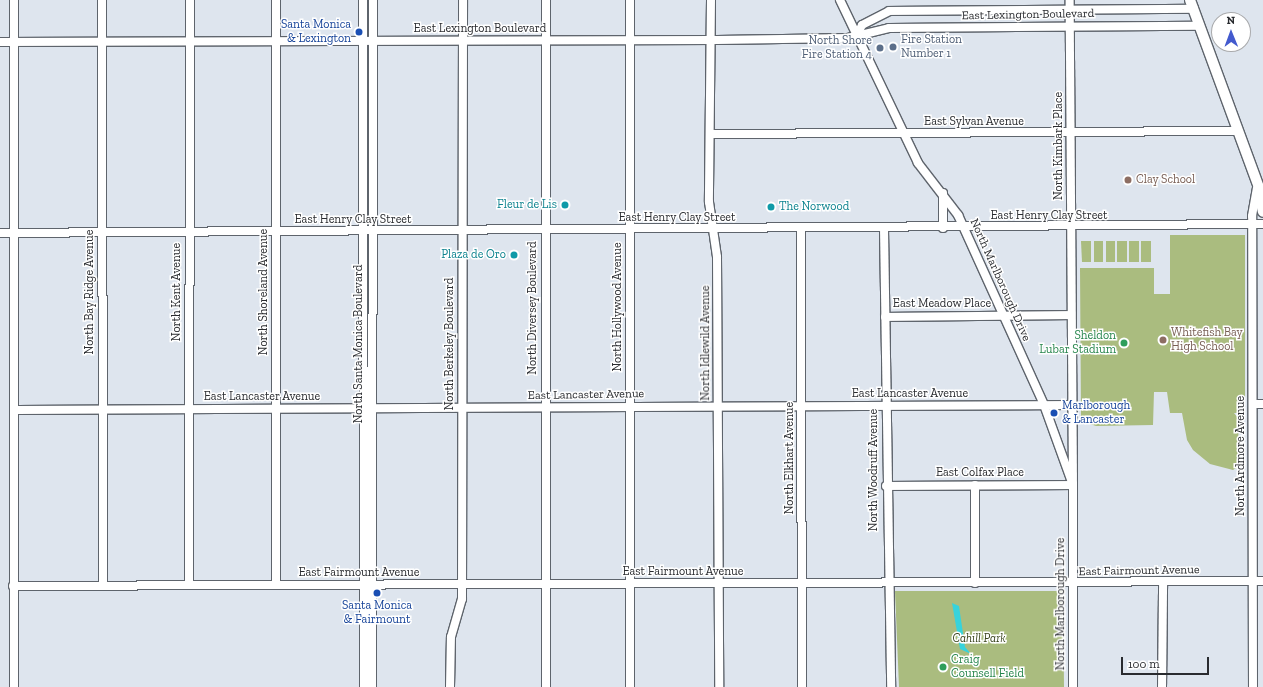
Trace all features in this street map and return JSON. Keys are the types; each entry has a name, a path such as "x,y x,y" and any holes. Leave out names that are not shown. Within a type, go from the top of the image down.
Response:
{"main road":[{"path":"1192,4 1258,186 1263,206"}],"street":[{"path":"14,0 13,42 16,410 13,586 14,687"},
{"name":"North Bay Ridge Avenue","path":"102,0 103,585"},
{"name":"North Kent Avenue","path":"189,585 190,0"},
{"name":"North Shoreland Avenue","path":"276,0 276,584"},
{"name":"North Santa Monica Boulevard","path":"363,0 366,232 372,409 372,687"},
{"name":"North Santa Monica Boulevard","path":"364,687 362,409 373,0"},
{"name":"North Berkeley Boulevard","path":"450,687 451,637 460,610 462,585 463,0"},
{"name":"North Diversey Boulevard","path":"546,0 546,687"},
{"name":"North Hollywood Avenue","path":"630,0 630,687"},
{"name":"North Idlewild Avenue","path":"711,0 709,202 717,257 718,687"},
{"name":"North Marlborough Drive","path":"840,0 918,163 943,193 964,228 1001,316 1044,405 1073,485 1072,687"},
{"name":"North Kimbark Place","path":"1070,0 1070,405 1073,485"},
{"name":"East Lexington Boulevard","path":"857,35 862,25 889,11 1070,9 1192,4"},
{"name":"East Lexington Boulevard","path":"0,42 710,40 848,38 889,28 1200,26"},
{"name":"East Sylvan Avenue","path":"710,134 1238,131"},
{"name":"North Ardmore Avenue","path":"1253,687 1254,581 1252,226 1258,186"},
{"path":"943,193 943,228"},
{"path":"1252,226 1263,206"},
{"name":"East Henry Clay Street","path":"0,233 1071,228 1252,226 1263,224"},
{"name":"East Henry Clay Street","path":"1252,226 1263,230"},
{"name":"North Elkhart Avenue","path":"801,229 802,687"},
{"name":"North Woodruff Avenue","path":"884,229 887,583 891,687"},
{"name":"East Meadow Place","path":"885,317 1071,315"},
{"path":"1253,404 1263,404"},
{"name":"East Lancaster Avenue","path":"16,410 1070,405"},
{"path":"975,485 975,583"},
{"name":"East Colfax Place","path":"886,486 1073,485"},
{"name":"East Fairmount Avenue","path":"13,586 802,583 1073,584 1263,581"},
{"path":"1162,687 1163,583"}],"green space":[{"path":"1170,235 1245,235 1245,413 1234,413 1238,418 1239,466 1233,470 1210,464 1193,450 1187,440 1182,413 1170,413 1167,392 1154,392 1153,425 1096,426 1081,421 1080,268 1154,268 1154,294 1170,294"},
{"path":"1081,241 1091,241 1091,262 1082,262"},
{"path":"1094,241 1103,241 1103,262 1094,262"},
{"path":"1106,241 1115,241 1115,262 1106,262"},
{"path":"1117,241 1127,241 1127,262 1117,262"},
{"path":"1129,241 1139,241 1139,262 1129,262"},
{"path":"1141,241 1151,241 1151,262 1141,262"},
{"name":"Cahill Park","path":"895,591 1063,591 1064,687 899,687"}],"water":[{"path":"952,603 959,606 965,647 971,654 960,649"}],"place":[{"name":"Santa Monica & Lexington","path":"359,32"},
{"name":"Fire Station Number 1","path":"893,47"},
{"name":"North Shore Fire Station 4","path":"880,48"},
{"name":"Clay School","path":"1128,180"},
{"name":"Fleur de Lis","path":"565,205"},
{"name":"The Norwood","path":"771,207"},
{"name":"Plaza de Oro","path":"514,255"},
{"name":"Whitefish Bay High School","path":"1163,340"},
{"name":"Sheldon Lubar Stadium","path":"1124,343"},
{"name":"Marlborough & Lancaster","path":"1054,413"},
{"name":"Santa Monica & Fairmount","path":"377,593"},
{"name":"Craig Counsell Field","path":"943,667"}]}
